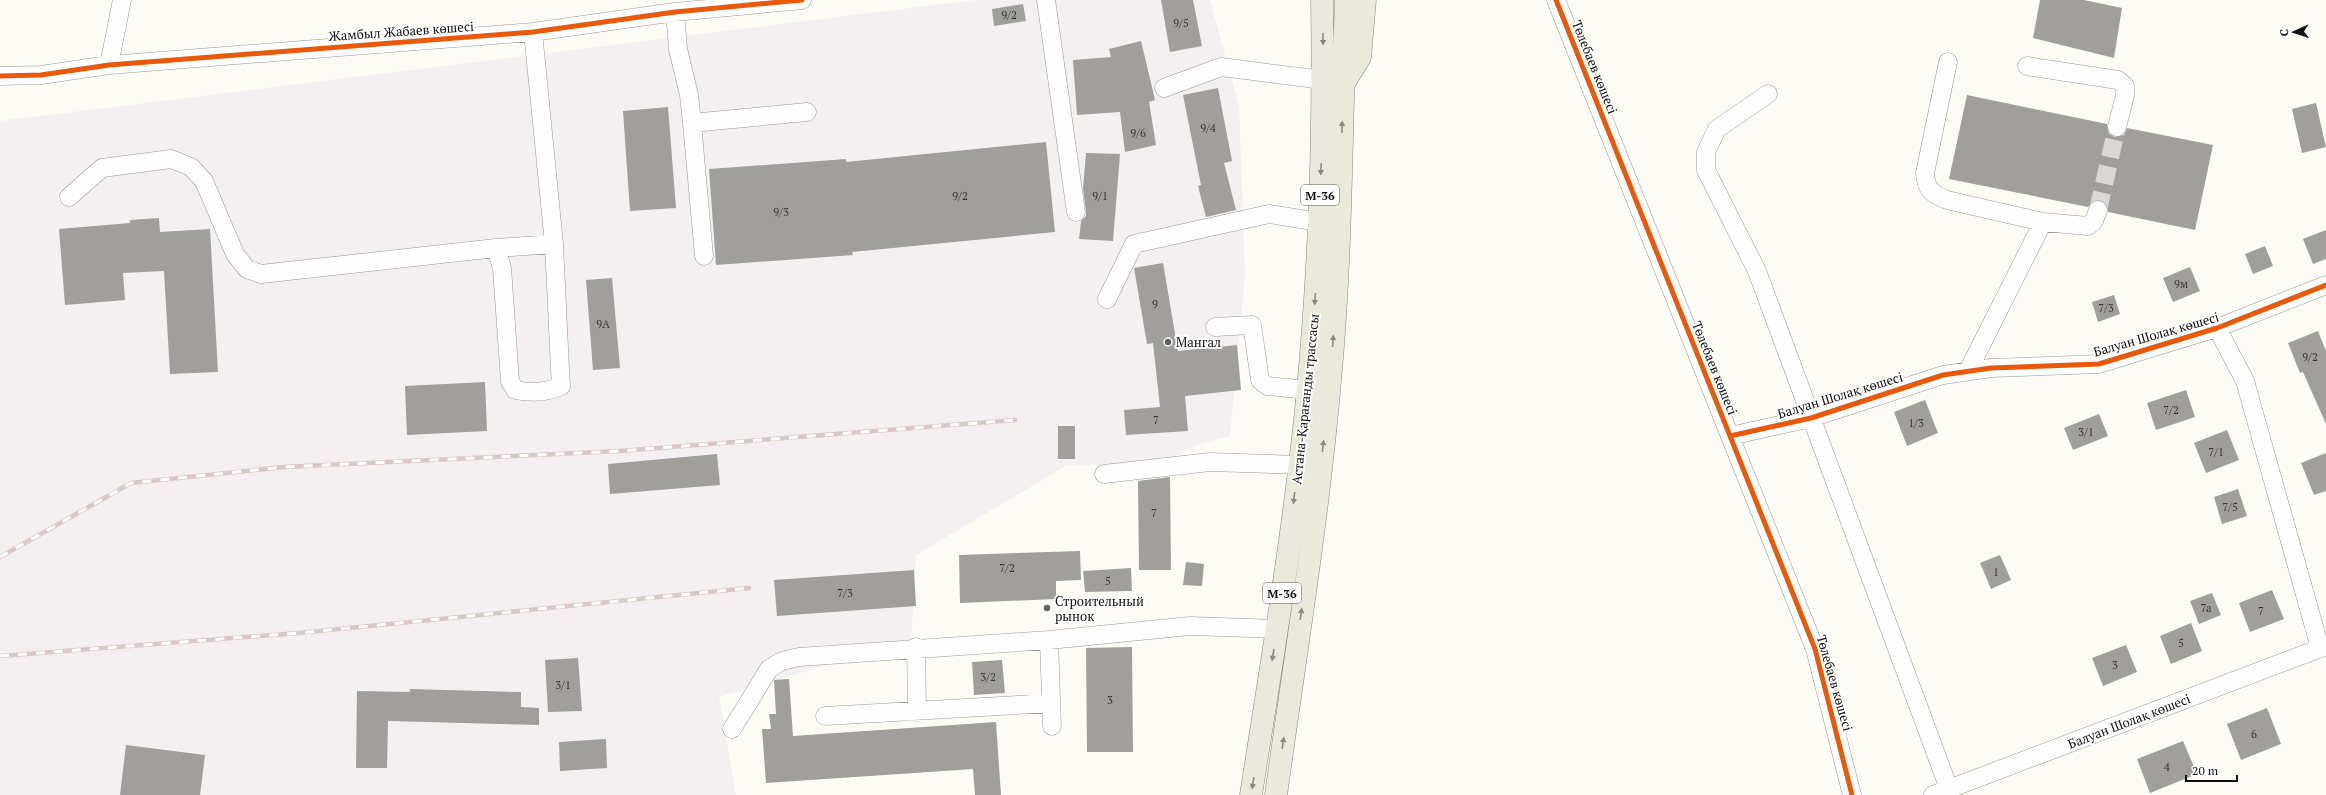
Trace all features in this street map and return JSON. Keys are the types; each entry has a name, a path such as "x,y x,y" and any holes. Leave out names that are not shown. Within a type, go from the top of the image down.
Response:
{"main road":[{"name":"Астана-Қарағанды трассасы","path":"1276,795 1319,485 1330,380 1340,226 1333,83 1322,0"},
{"name":"Астана-Қарағанды трассасы","path":"1251,795 1277,629 1308,390 1320,222 1333,83 1346,0"},
{"path":"1333,83 1360,57 1365,0"}],"street":[{"path":"109,65 122,0"},
{"name":"Жамбыл Жабаев көшесі","path":"0,76 41,75 109,65 533,32 675,12 802,0"},
{"path":"1046,0 1076,212"},
{"name":"Төлебаев көшесі","path":"1556,0 1815,649 1852,795"},
{"path":"675,12 678,50 689,95 704,256"},
{"path":"496,248 502,268 510,381 516,390 527,392 550,391 560,386 554,244 533,32"},
{"path":"1948,62 1925,173 1926,185 1932,194 1947,200 2044,222 2088,226 2094,221 2098,210"},
{"path":"2027,66 2118,80 2125,86 2125,95 2117,127"},
{"path":"1164,88 1221,67 1333,83"},
{"path":"1768,94 1717,129 1706,152 1706,170 1756,271 1811,418 1941,792"},
{"path":"692,123 807,112"},
{"path":"68,197 102,168 171,159 191,166 204,181 235,254 247,269 261,274 496,248 554,244"},
{"path":"1107,299 1134,244 1269,214 1320,222"},
{"path":"1968,371 2044,222"},
{"name":"Балуан Шолақ көшесі","path":"1730,436 1811,418 1943,375 1991,368 2099,364 2217,328 2326,285"},
{"path":"1215,327 1252,325 1260,380 1267,386 1308,390"},
{"path":"2217,328 2245,381 2323,647"},
{"path":"1104,474 1210,462 1298,465"},
{"path":"732,729 768,669 782,660 799,656 916,647 1049,640 1190,626 1277,629"},
{"path":"1049,640 1052,726"},
{"path":"916,647 917,712"},
{"name":"Балуан Шолақ көшесі","path":"1941,792 2323,647"},
{"path":"825,716 917,712 1051,703"}],"shaded area":[{"path":"976,0 1210,0 1239,106 1245,276 1230,436 1202,443 1154,466 1067,465 916,555 911,640 719,697 736,795 0,795 0,121"}],"building":[{"path":"1161,0 1193,0 1202,46 1170,52"},
{"path":"2040,0 2084,0 2122,8 2114,58 2033,38"},
{"path":"1023,4 1026,21 994,26 992,9"},
{"path":"1141,41 1155,100 1149,102 1156,145 1125,152 1120,112 1077,115 1073,60 1111,57 1109,49"},
{"path":"1218,88 1232,161 1224,163 1236,210 1206,217 1198,186 1201,185 1183,95"},
{"path":"1967,95 2107,124 2109,134 2115,137 2124,135 2127,128 2213,145 2195,230 2108,212 2106,204 2101,200 2092,202 2088,207 1949,179"},
{"path":"2316,103 2326,147 2302,153 2292,109"},
{"path":"668,107 676,208 630,211 623,111"},
{"path":"1046,142 1055,232 852,252 853,255 716,265 709,169 846,159 846,162"},
{"path":"1086,153 1120,154 1113,241 1079,239 1081,221 1086,216 1083,189"},
{"path":"159,218 160,232 210,229 218,372 170,374 164,271 123,273 125,300 65,305 59,229 130,223 130,220"},
{"path":"2326,230 2326,259 2313,264 2303,239"},
{"path":"2265,246 2273,266 2253,274 2245,254"},
{"path":"1163,263 1178,351 1237,345 1241,390 1185,396 1188,431 1126,435 1124,410 1160,407 1153,343 1147,344 1134,268"},
{"path":"2190,267 2200,291 2173,302 2163,278"},
{"path":"612,278 620,368 593,370 586,280"},
{"path":"2114,295 2120,314 2098,322 2092,302"},
{"path":"2318,331 2326,351 2326,424 2303,372 2300,373 2288,343"},
{"path":"485,382 487,431 407,435 405,386"},
{"path":"2186,390 2195,417 2156,430 2147,403"},
{"path":"1925,400 1938,433 1907,446 1894,412"},
{"path":"2099,414 2108,436 2073,450 2064,428"},
{"path":"1058,426 1075,426 1075,459 1058,459"},
{"path":"2227,430 2239,460 2206,473 2194,443"},
{"path":"2326,453 2326,491 2314,495 2301,463"},
{"path":"717,454 720,485 610,494 608,464"},
{"path":"1170,477 1171,570 1139,570 1138,481"},
{"path":"2238,489 2247,516 2222,524 2214,497"},
{"path":"1080,551 1081,580 1056,581 1056,599 960,603 959,555"},
{"path":"2000,555 2011,580 1991,589 1980,563"},
{"path":"1186,562 1204,564 1202,586 1183,585"},
{"path":"1131,568 1132,591 1085,592 1083,571"},
{"path":"914,570 916,606 777,616 774,580"},
{"path":"2272,590 2284,619 2250,632 2239,603"},
{"path":"2212,593 2221,615 2199,624 2190,601"},
{"path":"2191,623 2202,651 2171,664 2160,636"},
{"path":"2126,645 2137,672 2103,686 2092,658"},
{"path":"1132,647 1133,752 1087,752 1086,648"},
{"path":"578,658 582,711 548,712 545,660"},
{"path":"1002,660 1005,693 974,695 972,662"},
{"path":"789,679 793,736 996,722 1001,795 975,795 973,769 766,783 762,729 771,729 769,714 776,714 774,680"},
{"path":"410,689 521,692 521,707 539,708 539,725 388,721 387,768 356,768 357,691 410,692"},
{"path":"2267,708 2281,744 2241,760 2227,724"},
{"path":"606,739 607,768 560,771 559,742"},
{"path":"2183,741 2197,774 2150,793 2137,759"},
{"path":"126,745 205,755 200,795 120,795"}],"tunnel":[{"path":"2098,210 2117,127"}],"railway":[{"path":"0,557 131,483 284,467 620,451 1015,420"},
{"path":"0,656 299,633 749,588"}],"cycle path":[{"path":"0,76 41,75 109,65 533,32 675,12 802,0"},
{"path":"1556,0 1815,649 1852,795"},
{"path":"1730,436 1811,418 1943,375 1991,368 2099,364 2217,328 2326,285"}],"place":[{"name":"Мангал","path":"1168,342"},
{"name":"Строительный рынок","path":"1047,608"}]}
